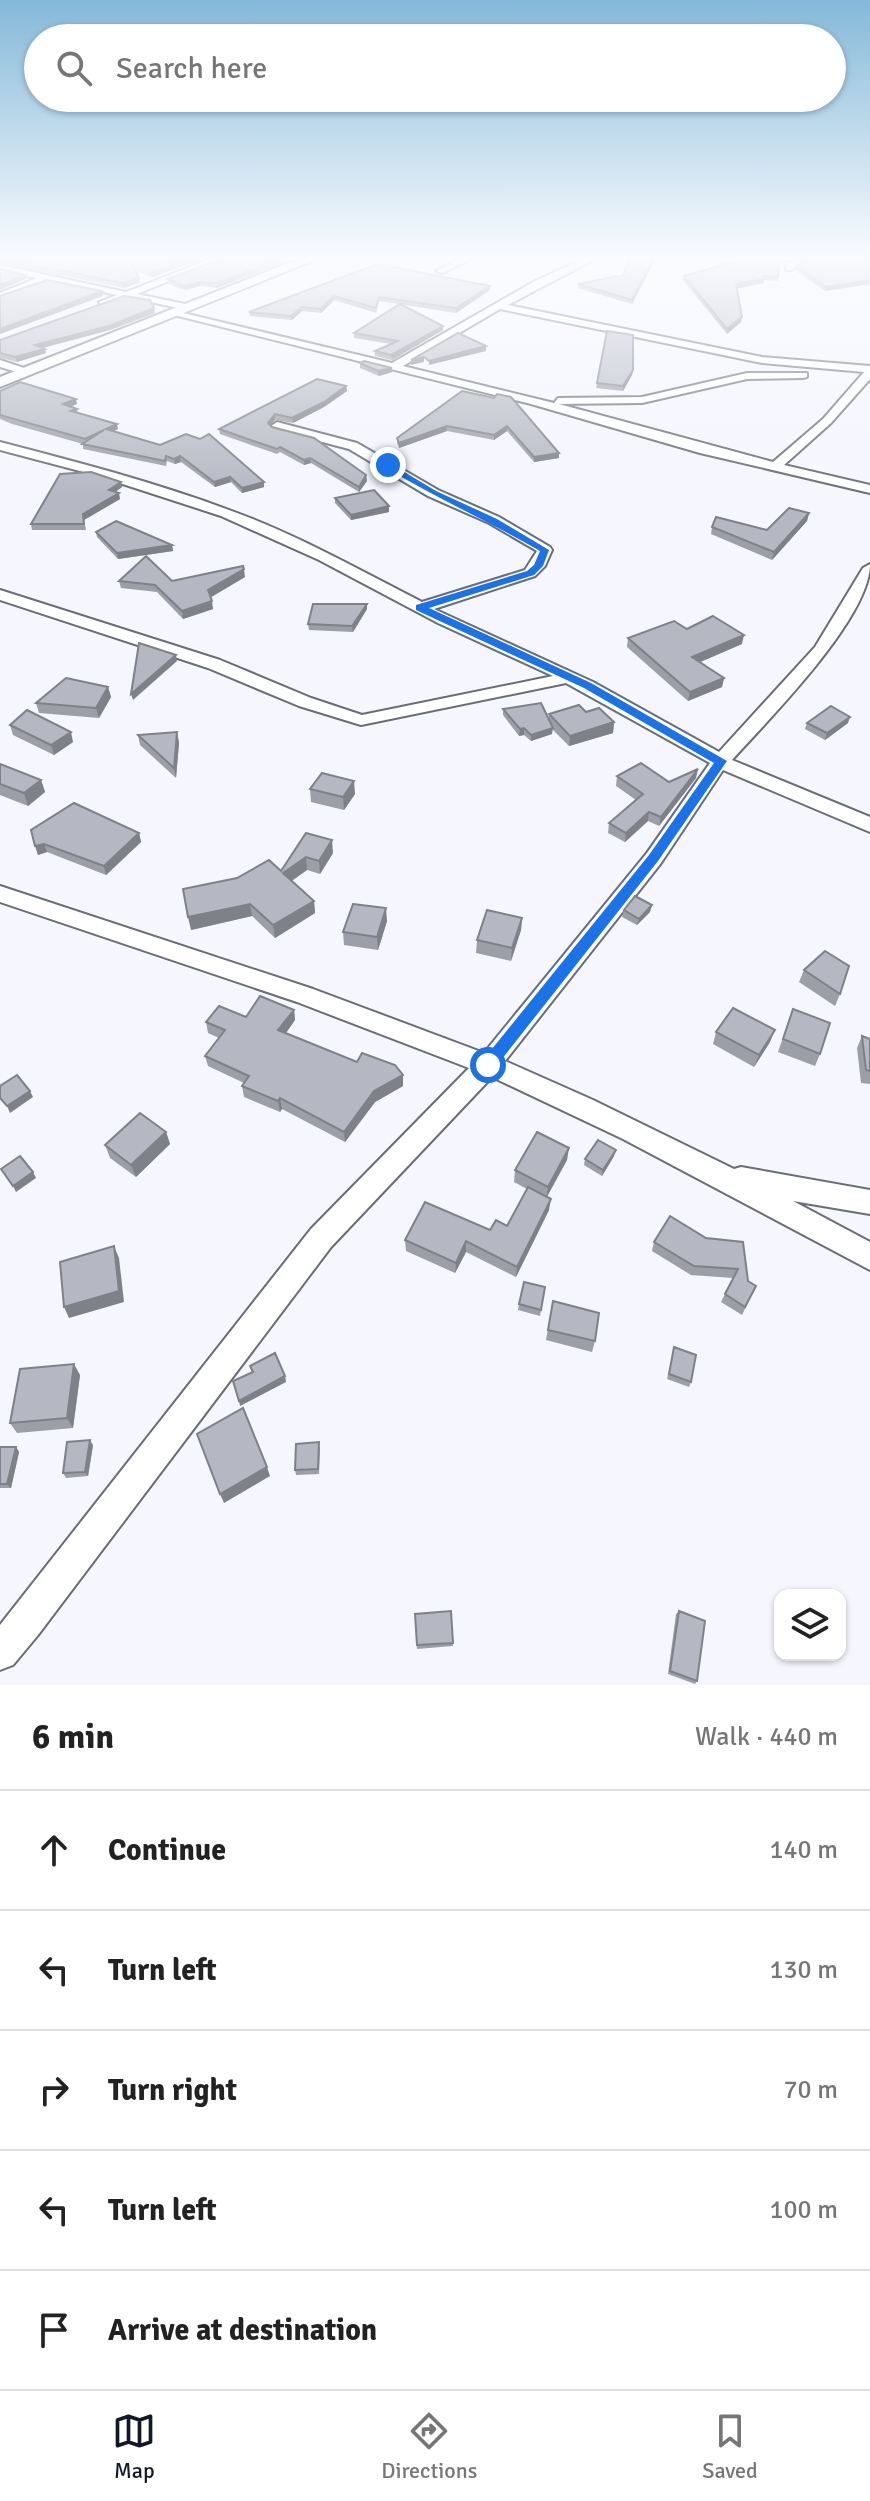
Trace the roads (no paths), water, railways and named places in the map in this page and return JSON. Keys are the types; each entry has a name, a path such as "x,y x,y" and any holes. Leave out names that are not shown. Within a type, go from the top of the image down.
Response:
{"street":[{"path":"0,382 108,338"},
{"path":"272,338 535,401 704,450 870,489"},
{"path":"393,367 445,338"},
{"path":"654,338 762,360 868,370"},
{"path":"0,363 23,371"},
{"path":"535,401 642,400 747,376 868,370"},
{"path":"777,465 827,421 868,370"},
{"path":"277,426 353,446 433,493 494,520 545,550 538,566 530,573 420,608"},
{"path":"0,446 100,472 226,513 324,557 420,608 587,686 721,761 870,825"},
{"path":"0,1652 26,1623 321,1238 488,1065 654,858 721,761 822,649 870,568"},
{"path":"0,595 214,664 305,702 361,720 560,680"},
{"path":"0,894 301,992 488,1065 726,1177 870,1257"},
{"path":"726,1177 870,1202"}]}
